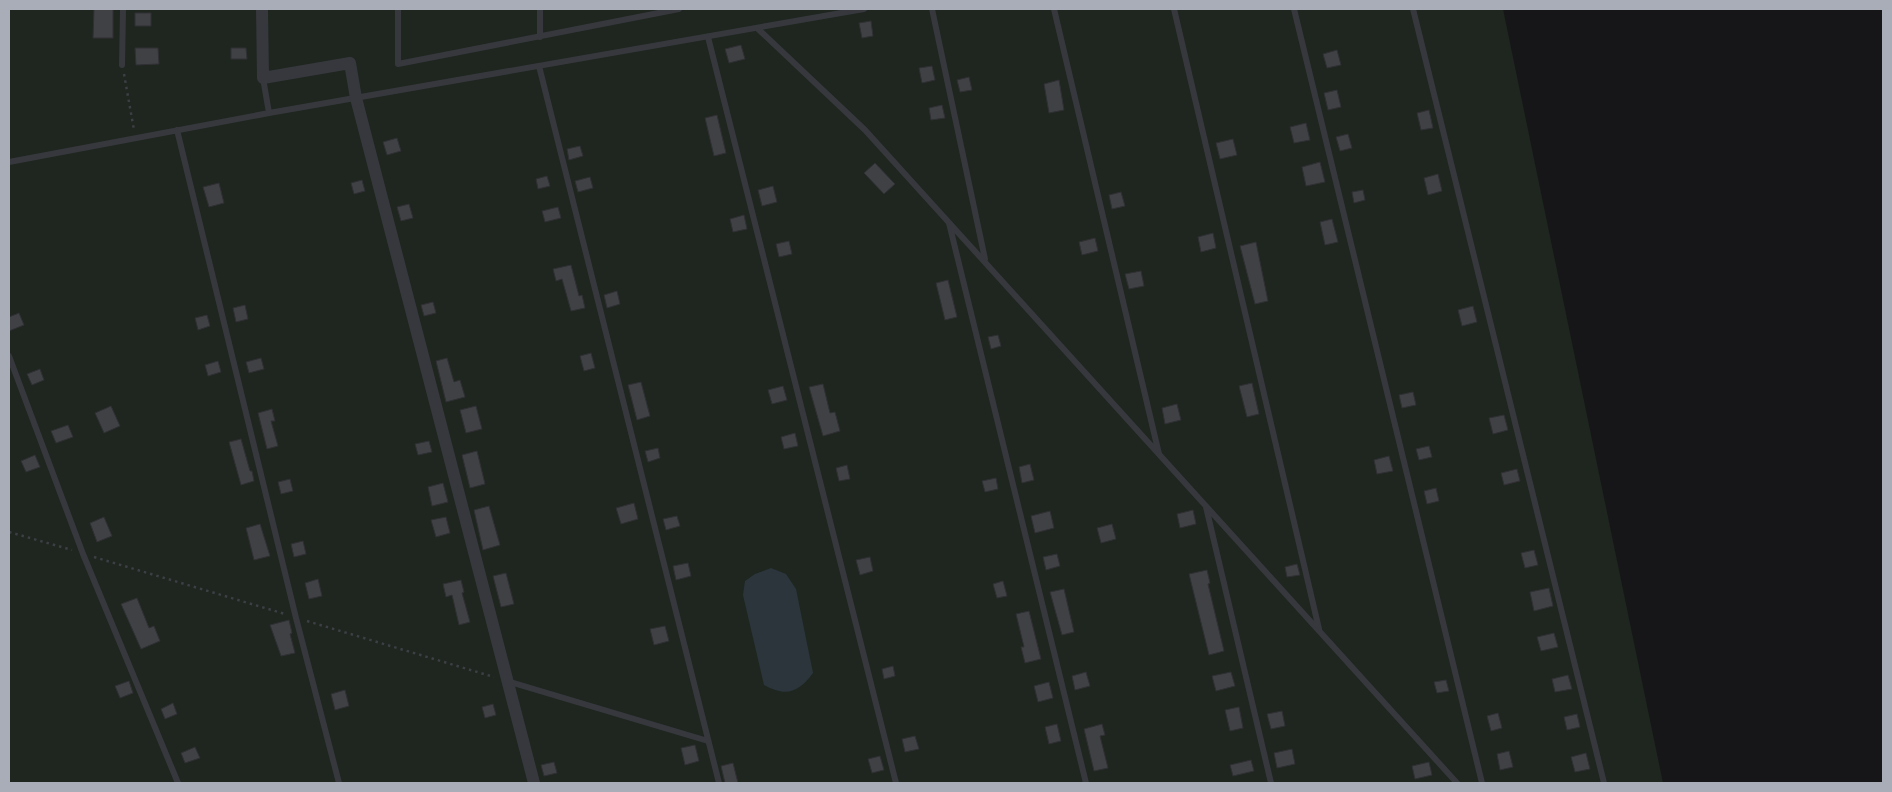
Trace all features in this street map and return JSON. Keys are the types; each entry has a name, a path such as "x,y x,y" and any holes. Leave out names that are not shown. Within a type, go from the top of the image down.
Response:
{"street":[{"path":"262,9 263,78 350,63 356,98 534,783"}],"lane":[{"path":"122,65 123,9"},
{"path":"398,9 398,64 679,9"},
{"path":"540,9 540,37"},
{"path":"9,162 269,113 864,9"},
{"path":"932,9 985,262"},
{"path":"1054,9 1160,455"},
{"path":"1174,9 1319,631"},
{"path":"1294,9 1482,783"},
{"path":"1414,9 1604,783"},
{"path":"757,28 865,130 1455,782"},
{"path":"708,37 896,783"},
{"path":"539,66 719,783"},
{"path":"263,78 269,113"},
{"path":"177,130 296,618 340,783"},
{"path":"948,221 1086,783"},
{"path":"9,356 83,554 178,783"},
{"path":"1206,506 1271,783"},
{"path":"507,681 708,741"}],"path":[{"path":"122,65 136,138"},
{"path":"9,532 507,681"}],"shaded area":[{"path":"9,9 1503,9 1663,783 9,783"},
{"path":"771,568 786,574 796,589 813,673 797,689 785,692 764,685 743,595 745,581 755,574"}],"building":[{"path":"94,9 113,9 113,38 93,38"},
{"path":"135,13 151,13 151,26 135,26"},
{"path":"871,21 873,36 862,38 859,23"},
{"path":"741,45 745,59 729,63 725,49"},
{"path":"135,48 158,48 159,64 136,65"},
{"path":"231,48 246,48 247,59 231,59"},
{"path":"1337,50 1341,65 1327,68 1323,54"},
{"path":"932,66 935,80 922,83 919,68"},
{"path":"969,77 972,90 960,92 957,80"},
{"path":"1059,80 1064,110 1049,113 1044,84"},
{"path":"1337,90 1341,107 1328,110 1324,93"},
{"path":"942,105 945,118 931,120 929,108"},
{"path":"1429,110 1433,128 1421,130 1417,113"},
{"path":"717,115 726,153 714,156 705,118"},
{"path":"1306,123 1310,140 1294,143 1290,127"},
{"path":"1348,134 1352,148 1340,151 1336,137"},
{"path":"397,138 401,151 387,155 383,142"},
{"path":"1233,139 1237,155 1220,159 1216,143"},
{"path":"580,146 583,156 569,160 567,149"},
{"path":"1320,162 1325,182 1306,186 1302,167"},
{"path":"875,163 895,184 884,194 864,173"},
{"path":"1438,174 1442,191 1428,195 1424,178"},
{"path":"547,176 550,186 538,189 536,179"},
{"path":"590,177 593,188 578,192 575,181"},
{"path":"362,180 365,191 354,194 351,183"},
{"path":"219,183 224,203 209,207 203,187"},
{"path":"773,186 777,202 762,206 758,190"},
{"path":"1363,190 1365,200 1354,203 1352,192"},
{"path":"1121,192 1125,206 1112,209 1109,195"},
{"path":"409,204 413,218 401,221 397,207"},
{"path":"558,207 561,218 545,222 542,211"},
{"path":"744,215 747,229 733,232 730,219"},
{"path":"1332,219 1338,242 1325,245 1320,222"},
{"path":"1213,233 1216,248 1201,252 1198,237"},
{"path":"1095,238 1098,251 1082,255 1079,242"},
{"path":"789,241 792,254 779,257 776,244"},
{"path":"1256,242 1268,301 1255,304 1240,246"},
{"path":"571,265 579,296 582,295 585,308 571,311 562,279 556,281 553,269"},
{"path":"1141,271 1144,286 1129,289 1125,274"},
{"path":"948,280 957,317 945,320 936,283"},
{"path":"617,291 620,304 607,308 604,295"},
{"path":"433,302 436,313 424,316 421,305"},
{"path":"245,305 248,319 236,322 233,308"},
{"path":"1473,306 1477,322 1462,326 1458,310"},
{"path":"19,313 24,325 9,331 9,317"},
{"path":"207,315 210,326 198,330 195,318"},
{"path":"998,335 1001,346 991,349 988,337"},
{"path":"591,353 595,368 584,371 580,356"},
{"path":"261,358 264,369 249,373 246,362"},
{"path":"447,358 454,382 460,380 465,397 446,402 436,361"},
{"path":"218,361 221,372 208,376 205,365"},
{"path":"40,369 44,380 32,385 27,374"},
{"path":"641,382 650,416 637,420 628,385"},
{"path":"1252,383 1259,414 1247,417 1239,386"},
{"path":"823,384 830,413 835,412 840,431 823,436 809,387"},
{"path":"783,386 787,400 772,404 768,390"},
{"path":"1413,392 1416,405 1402,408 1399,395"},
{"path":"1177,404 1181,420 1165,424 1162,408"},
{"path":"111,406 120,426 104,433 95,413"},
{"path":"476,406 482,429 466,433 460,410"},
{"path":"272,409 275,421 271,421 278,446 267,449 258,413"},
{"path":"1504,415 1508,430 1493,434 1489,418"},
{"path":"68,425 73,437 56,443 51,431"},
{"path":"795,433 798,446 784,449 781,437"},
{"path":"241,439 254,481 241,485 229,442"},
{"path":"429,441 432,452 418,455 415,444"},
{"path":"1429,446 1432,457 1419,460 1416,449"},
{"path":"658,448 660,458 648,462 645,451"},
{"path":"477,451 485,484 470,488 462,455"},
{"path":"35,455 40,467 26,472 21,461"},
{"path":"1389,456 1393,471 1377,474 1374,460"},
{"path":"1030,464 1034,480 1022,483 1019,467"},
{"path":"847,465 850,479 839,481 836,468"},
{"path":"1517,469 1520,481 1504,485 1501,473"},
{"path":"996,478 998,489 985,492 982,481"},
{"path":"290,479 293,491 281,494 278,482"},
{"path":"443,483 448,502 432,506 428,487"},
{"path":"1436,488 1439,501 1427,504 1424,491"},
{"path":"634,503 638,519 621,524 616,508"},
{"path":"489,506 500,545 483,550 474,510"},
{"path":"1193,510 1196,524 1180,528 1177,514"},
{"path":"1050,511 1054,528 1035,533 1031,516"},
{"path":"677,516 680,526 666,530 663,519"},
{"path":"104,517 112,536 97,542 90,523"},
{"path":"446,517 450,533 436,537 431,520"},
{"path":"260,524 270,556 254,560 246,528"},
{"path":"1112,524 1116,539 1101,543 1097,528"},
{"path":"303,541 306,554 294,557 291,544"},
{"path":"1534,550 1538,565 1525,568 1521,553"},
{"path":"1057,554 1060,566 1046,570 1043,557"},
{"path":"870,557 873,571 860,575 856,560"},
{"path":"688,563 691,576 676,580 673,566"},
{"path":"1297,564 1300,575 1287,577 1285,567"},
{"path":"1207,570 1210,583 1208,584 1224,651 1209,655 1189,574"},
{"path":"506,573 514,604 501,607 493,576"},
{"path":"318,579 322,596 309,599 305,583"},
{"path":"461,580 464,592 462,593 470,622 459,625 452,595 446,597 443,584"},
{"path":"1003,581 1007,596 997,598 993,584"},
{"path":"1549,588 1553,606 1534,611 1530,592"},
{"path":"1064,589 1074,632 1062,635 1050,592"},
{"path":"137,598 149,628 154,626 160,641 141,649 121,604"},
{"path":"1029,611 1041,659 1025,663 1021,647 1024,647 1016,614"},
{"path":"289,620 292,633 290,634 295,653 281,656 270,625"},
{"path":"665,626 669,641 654,645 650,629"},
{"path":"1554,633 1558,647 1541,651 1537,637"},
{"path":"893,666 895,676 884,679 882,669"},
{"path":"1086,672 1090,686 1075,690 1072,676"},
{"path":"1231,672 1235,686 1216,691 1212,676"},
{"path":"1568,675 1572,689 1555,692 1552,679"},
{"path":"1446,680 1449,691 1437,693 1434,682"},
{"path":"129,681 133,693 120,698 115,686"},
{"path":"1049,682 1053,698 1038,702 1034,686"},
{"path":"345,690 349,706 335,710 331,694"},
{"path":"173,703 177,714 165,719 161,709"},
{"path":"493,704 496,715 485,718 482,707"},
{"path":"1239,707 1243,728 1230,731 1225,710"},
{"path":"1282,711 1285,726 1271,729 1267,714"},
{"path":"1498,713 1502,728 1491,731 1487,716"},
{"path":"1577,714 1580,727 1567,730 1564,717"},
{"path":"1057,724 1061,741 1049,744 1045,727"},
{"path":"1102,724 1105,735 1100,736 1108,768 1094,771 1084,729"},
{"path":"915,736 919,749 905,752 902,739"},
{"path":"695,745 699,761 685,765 681,748"},
{"path":"195,747 200,758 185,763 181,753"},
{"path":"1292,749 1295,764 1277,768 1274,753"},
{"path":"1509,751 1513,767 1500,770 1497,754"},
{"path":"1586,753 1590,769 1575,772 1571,757"},
{"path":"880,756 884,770 872,773 868,759"},
{"path":"1251,760 1254,771 1233,776 1230,765"},
{"path":"554,762 557,773 544,776 541,765"},
{"path":"1429,762 1432,775 1415,779 1412,766"},
{"path":"733,763 738,783 725,783 721,766"}]}
